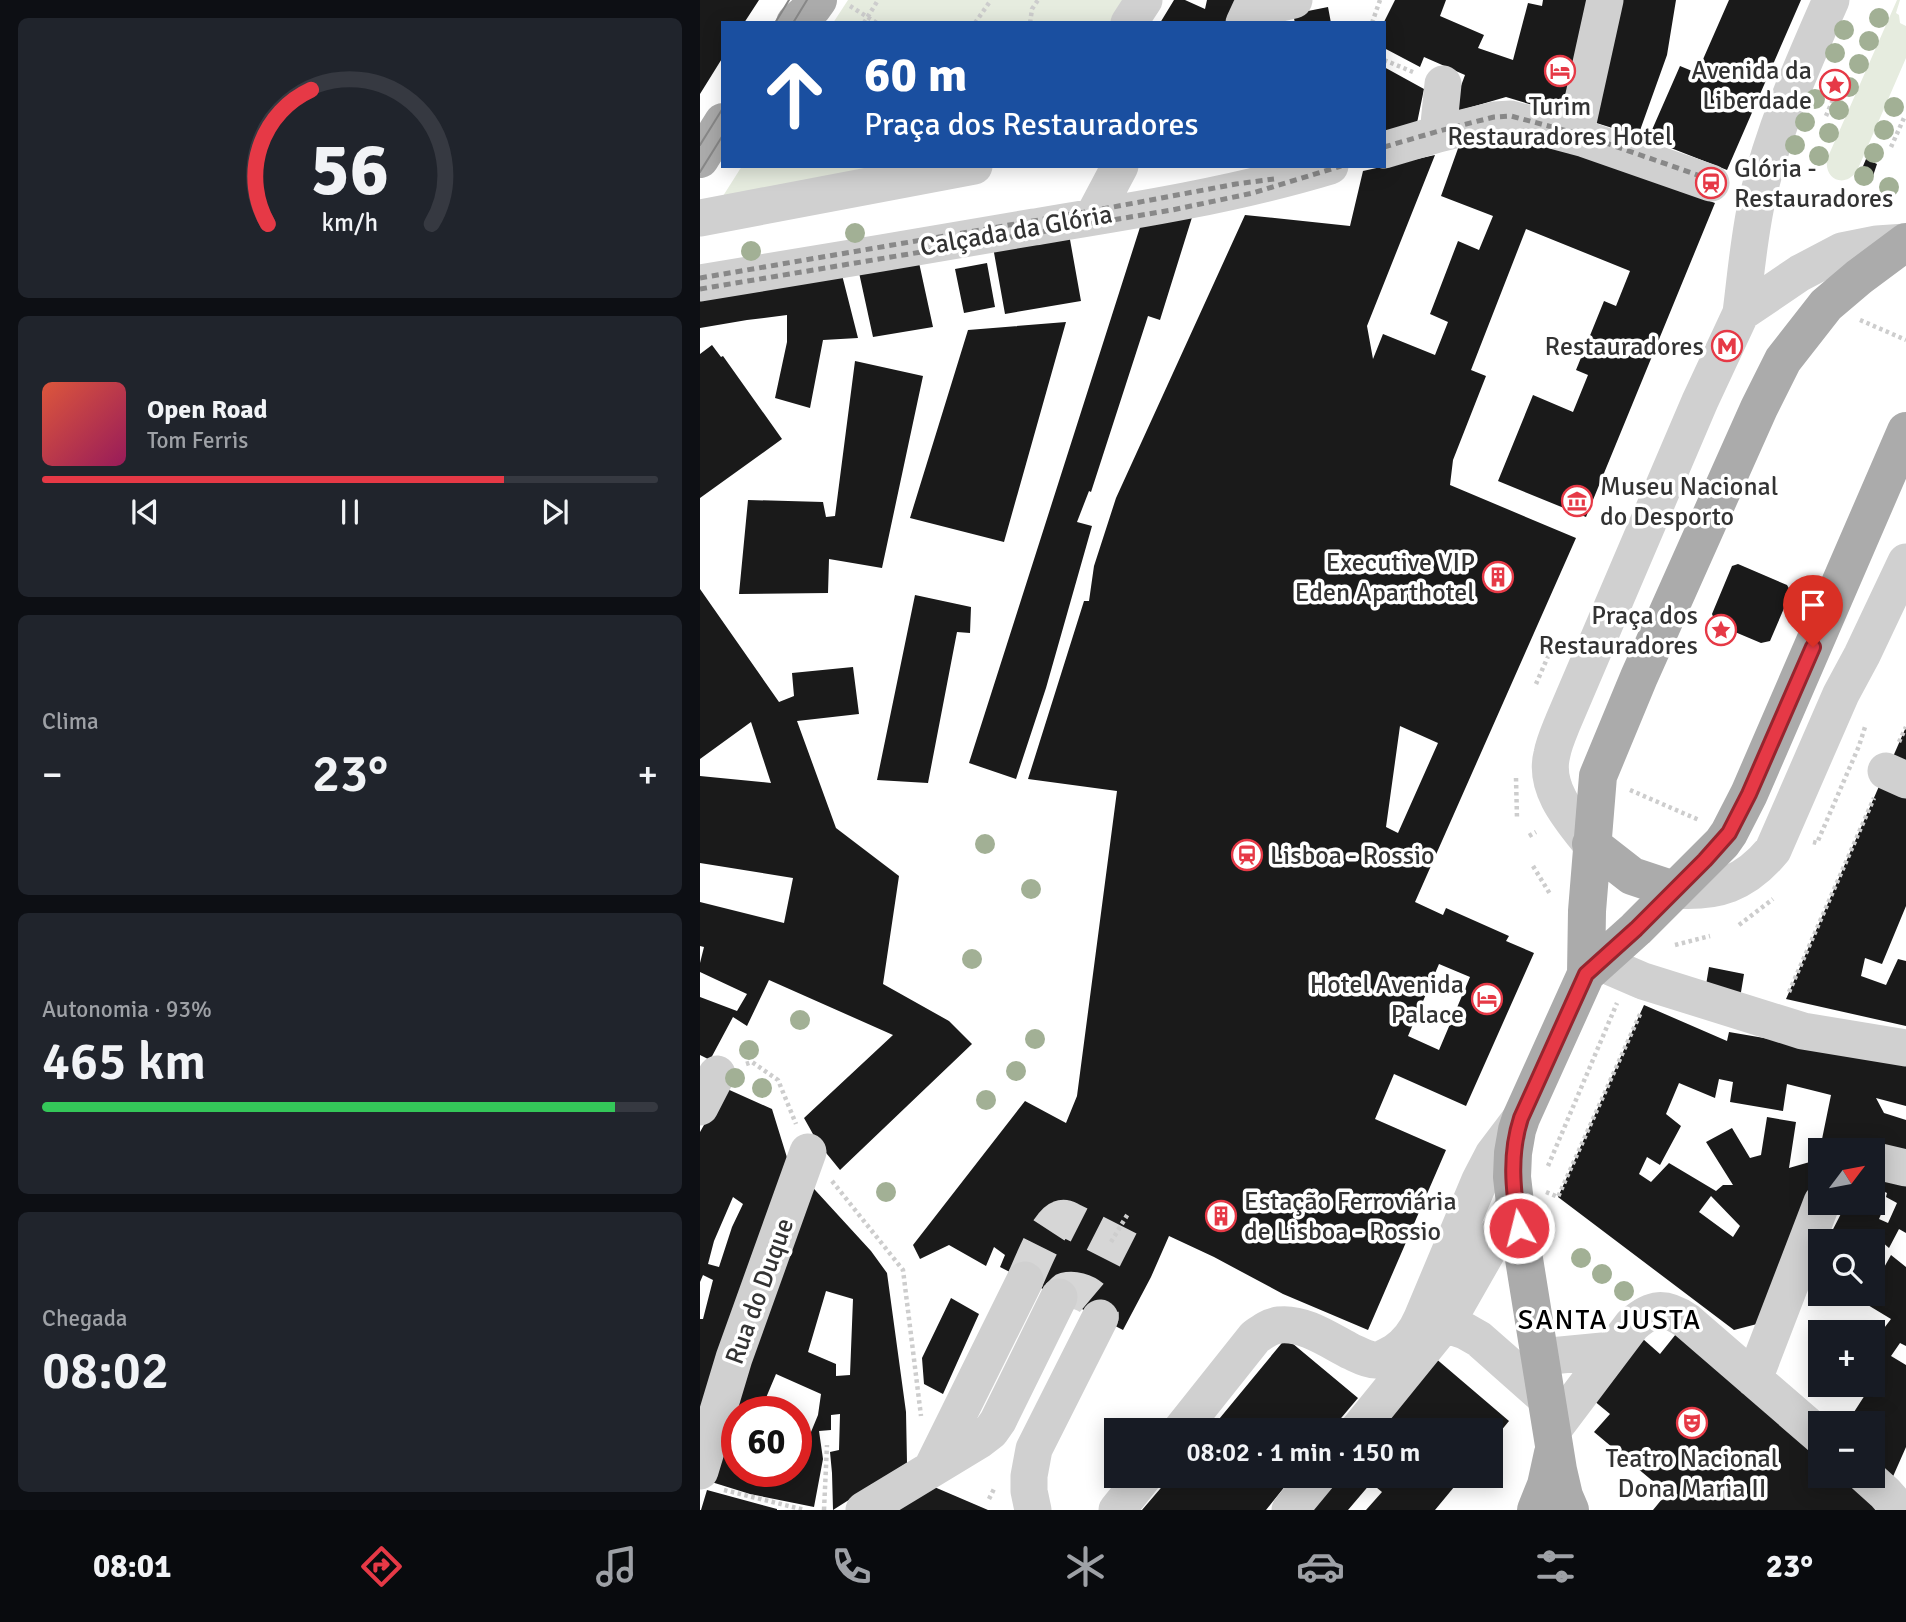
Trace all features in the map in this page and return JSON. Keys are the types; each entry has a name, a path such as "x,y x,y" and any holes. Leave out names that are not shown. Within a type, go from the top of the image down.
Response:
{"main road":[{"path":"784,21 792,0"},
{"path":"797,21 813,7 832,1"},
{"path":"700,159 721,125"},
{"path":"1592,968 1587,911 1598,776 1644,664 1783,360 1826,305 1906,242"},
{"path":"1570,1510 1561,1484 1515,1203 1513,1153 1521,1118 1592,968 1636,929 1729,833 1749,794 1906,431"},
{"path":"1591,844 1632,876 1674,890"},
{"path":"1536,1510 1546,1485 1551,1425"}],"street":[{"path":"784,21 798,0"},
{"path":"1130,21 1144,0"},
{"path":"1245,21 1250,10 1294,0"},
{"path":"1575,136 1605,0"},
{"path":"1591,844 1570,818 1552,785 1551,755 1669,474 1741,313 1757,199 1767,160 1786,105 1831,0"},
{"path":"1438,134 1443,84"},
{"path":"1386,149 1495,120 1511,119 1575,136 1711,183"},
{"path":"700,218 963,168"},
{"path":"1093,217 1119,168"},
{"name":"Calçada da Glória","path":"700,283 1093,217 1277,182 1323,168"},
{"path":"1741,313 1800,273 1842,251 1906,242"},
{"path":"1674,890 1699,892 1728,884 1755,870 1773,850 1841,694 1906,562"},
{"path":"1592,968 1643,981 1803,1031 1906,1048"},
{"path":"700,1107 717,1074"},
{"path":"1431,1324 1486,1167 1521,1118"},
{"name":"Rua do Duque","path":"710,1480 734,1358 808,1152"},
{"path":"1885,1163 1906,1168"},
{"path":"1366,1418 1431,1324 1473,1278 1515,1203"},
{"path":"1754,1379 1817,1215"},
{"path":"932,1468 1025,1280"},
{"path":"864,1510 983,1438 995,1427 1059,1297"},
{"path":"1191,1418 1255,1337 1267,1329 1279,1325 1293,1325 1377,1360 1397,1350 1413,1334 1431,1324 1456,1328 1479,1339 1551,1425 1632,1325 1640,1317 1663,1310 1675,1312 1688,1321 1808,1426"},
{"path":"1033,1510 1029,1476 1034,1449 1100,1318"},
{"path":"1540,1357 1613,1350"},
{"path":"1117,1510 1135,1488"},
{"path":"1290,1510 1309,1488"},
{"path":"1879,1488 1900,1510"},
{"path":"1905,1510 1906,1503"}],"path":[{"path":"865,21 878,0"},
{"path":"976,21 991,0"},
{"path":"1030,21 1032,9 1038,0"},
{"path":"1373,21 1380,0"},
{"path":"832,1 874,21"},
{"path":"1826,116 1837,90"},
{"path":"1891,146 1903,118"},
{"path":"1536,684 1549,654"},
{"path":"1786,999 1896,775 1906,727"},
{"path":"1598,776 1729,833"},
{"path":"1516,777 1517,818"},
{"path":"1529,836 1536,832"},
{"path":"1533,866 1550,894"},
{"path":"1739,925 1773,899"},
{"path":"1675,945 1710,936"},
{"path":"752,1062 778,1080 808,1152 903,1270 921,1418"},
{"path":"1111,1242 1129,1212"},
{"path":"824,1510 827,1445"},
{"path":"710,1480 804,1510"}],"shaded area":[{"path":"848,0 1129,0 1114,21 834,21"},
{"path":"1897,0 1900,0 1896,13 1900,23 1906,26 1906,58 1857,171 1846,180 1836,179 1829,172 1827,159"},
{"path":"741,168 868,168 865,172 723,196"}],"building":[{"path":"700,0 759,0 745,21 721,21 721,60 700,94"},
{"path":"1174,0 1185,0 1205,9 1207,0 1238,0 1233,21 1161,21"},
{"path":"1395,0 1446,0 1440,16 1484,35 1478,48 1513,60 1528,3 1542,6 1543,0 1591,0 1565,115 1506,97 1451,113 1465,75 1424,57 1420,67 1386,49 1384,21"},
{"path":"1616,0 1676,0 1667,55 1638,136 1590,121"},
{"path":"1729,0 1801,0 1727,170 1648,139 1680,66 1697,73"},
{"path":"1328,7 1331,21 1295,21 1293,14"},
{"path":"1386,68 1424,89 1417,123 1386,132"},
{"path":"1502,133 1558,146 1715,203 1586,517 1498,481 1533,395 1573,412 1588,375 1576,370 1604,301 1616,306 1630,271 1526,229 1471,370 1486,376 1453,460 1450,485 1576,538 1415,902 1443,915 1446,908 1509,936 1506,941 1534,953 1466,1106 1394,1074 1375,1119 1446,1150 1368,1330 1283,1294 1169,1236 1123,1330 1000,1267 1005,1255 994,1247 986,1266 949,1245 920,1259 913,1245 1025,1101 1066,1123 1077,1096 1117,791 1028,779 1084,601 1089,601 1094,566 1116,498 1245,215 1350,226 1363,171 1435,155 1367,326 1373,359 1383,334 1435,355 1448,322 1430,314 1458,241 1479,250 1493,216 1441,196 1461,140","holes":["1400,726 1438,743 1398,833 1386,827","1439,964 1470,977 1439,1050 1408,1036"]},
{"path":"1866,159 1877,164 1873,176 1861,171"},
{"path":"1194,211 1160,320 1148,316 1091,492 1089,491 1077,522 1092,526 1046,688 1016,779 969,763 1142,221"},
{"path":"1069,234 1081,301 1005,314 993,247"},
{"path":"918,258 933,327 873,337 858,268"},
{"path":"987,263 995,307 964,313 955,269"},
{"path":"841,271 858,338 823,340 810,408 775,398 787,342 787,315 700,328 700,294"},
{"path":"1066,322 1004,542 910,518 968,330"},
{"path":"712,345 721,357 723,356 782,439 700,498 700,354"},
{"path":"855,361 923,376 882,568 829,559 828,593 739,594 748,500 823,502 826,517 835,516"},
{"path":"1738,564 1787,585 1791,592 1770,641 1761,643 1716,624 1712,614 1732,566"},
{"path":"700,589 779,702 794,696 792,673 853,667 859,714 797,721 836,828 899,876 883,984 949,1021 972,1044 840,1170 818,1143 804,1118 893,1035 769,980 747,1026 733,1017 710,1060 700,1055 700,997 737,1011 747,994 700,972 704,947 700,946 700,902 784,923 793,878 700,863 700,776 771,783 751,722 700,759"},
{"path":"915,595 971,607 970,633 957,632 928,783 877,780"},
{"path":"1906,727 1906,765 1892,759"},
{"path":"1880,784 1906,796 1906,906 1882,964 1865,958 1861,976 1886,985 1898,959 1906,961 1906,1026 1786,999"},
{"path":"1709,967 1744,974 1740,998 1705,991"},
{"path":"1644,1005 1727,1041 1729,1032 1906,1062 1906,1106 1876,1098 1884,1113 1906,1120 1906,1160 1885,1154 1885,1138 1822,1138 1831,1095 1787,1084 1783,1111 1730,1102 1733,1082 1719,1079 1715,1098 1679,1083 1666,1114 1681,1126 1660,1165 1647,1157 1639,1174 1651,1182 1669,1163 1716,1191 1723,1185 1733,1185 1706,1142 1732,1128 1750,1158 1761,1155 1767,1117 1796,1122 1789,1168 1808,1162 1808,1201 1757,1324 1734,1330 1558,1197","holes":["1711,1196 1740,1226 1733,1237 1699,1212"]},
{"path":"725,1088 772,1109 789,1164 700,1423 700,1319 703,1319 713,1280 703,1275 700,1282 700,1132","holes":["733,1197 743,1204 719,1267 708,1264 714,1241"]},
{"path":"1885,1171 1906,1177 1906,1233 1899,1229 1889,1248 1885,1244 1885,1229 1833,1229 1840,1215 1881,1215 1879,1219 1888,1223 1897,1203 1886,1197"},
{"path":"805,1179 871,1251 887,1273 906,1412 907,1463 833,1510 830,1452 839,1450 840,1414 831,1415 831,1430 819,1431 823,1459 814,1507 728,1487 812,1487 812,1430 818,1415 821,1394 776,1374 767,1396 733,1396","holes":["826,1291 853,1299 850,1375 836,1376 836,1364 808,1352"]},
{"path":"1891,1255 1906,1267 1906,1346 1900,1343 1891,1356 1906,1365 1906,1447 1891,1481 1885,1476 1885,1411 1855,1411 1864,1397 1885,1397 1885,1327 1891,1319 1870,1306 1885,1306 1885,1266"},
{"path":"951,1298 979,1314 943,1394 924,1384 922,1358"},
{"name":"Teatro Nacional Dona Maria II","path":"1676,1334 1808,1445 1808,1488 1860,1488 1880,1505 1875,1510 1653,1510 1667,1493 1594,1432 1610,1414 1593,1400 1643,1339 1660,1354"},
{"path":"1286,1338 1358,1398 1341,1418 1220,1418"},
{"path":"1434,1357 1509,1421 1503,1428 1503,1418 1383,1418"},
{"path":"721,1432 721,1485 705,1480"},
{"path":"932,1486 988,1510 891,1510"},
{"path":"1161,1488 1284,1488 1266,1510 1142,1510"},
{"path":"1324,1488 1367,1488 1348,1510 1306,1510"},
{"path":"1377,1488 1453,1488 1435,1510 1366,1510 1382,1492"},
{"path":"707,1490 777,1509 777,1510 701,1510"}],"tunnel":[{"path":"1025,1280 1050,1228 1062,1218 1132,1252"},
{"path":"1059,1297 1065,1291 1071,1290 1090,1296 1098,1306 1100,1318"}],"tram line":[{"path":"776,21 789,0"},
{"path":"794,21 807,0"},
{"path":"700,145 721,111"},
{"path":"700,172 721,138"}],"railway":[{"path":"1386,146 1494,117 1511,116 1586,136 1712,180"},
{"path":"700,289 1172,210 1253,193 1334,168"},
{"path":"700,278 1274,179"}],"place":[{"name":"Turim Restauradores Hotel","path":"1560,71"},
{"name":"Avenida da Liberdade","path":"1835,85"},
{"name":"Glória - Restauradores","path":"1711,183"},
{"name":"Restauradores","path":"1727,346"},
{"name":"Museu Nacional do Desporto","path":"1577,501"},
{"name":"Executive VIP Eden Aparthotel","path":"1498,577"},
{"name":"Praça dos Restauradores","path":"1721,630"},
{"name":"Lisboa - Rossio","path":"1247,855"},
{"name":"Hotel Avenida Palace","path":"1487,999"},
{"name":"Estação Ferroviária de Lisboa - Rossio","path":"1221,1216"},
{"name":"Teatro Nacional Dona Maria II","path":"1692,1423"}],"district":[{"name":"SANTA JUSTA","path":"1610,1319"}],"route":[{"path":"1519,1228 1512,1177 1517,1130 1586,974 1636,929 1729,833 1749,794 1813,647"}]}
